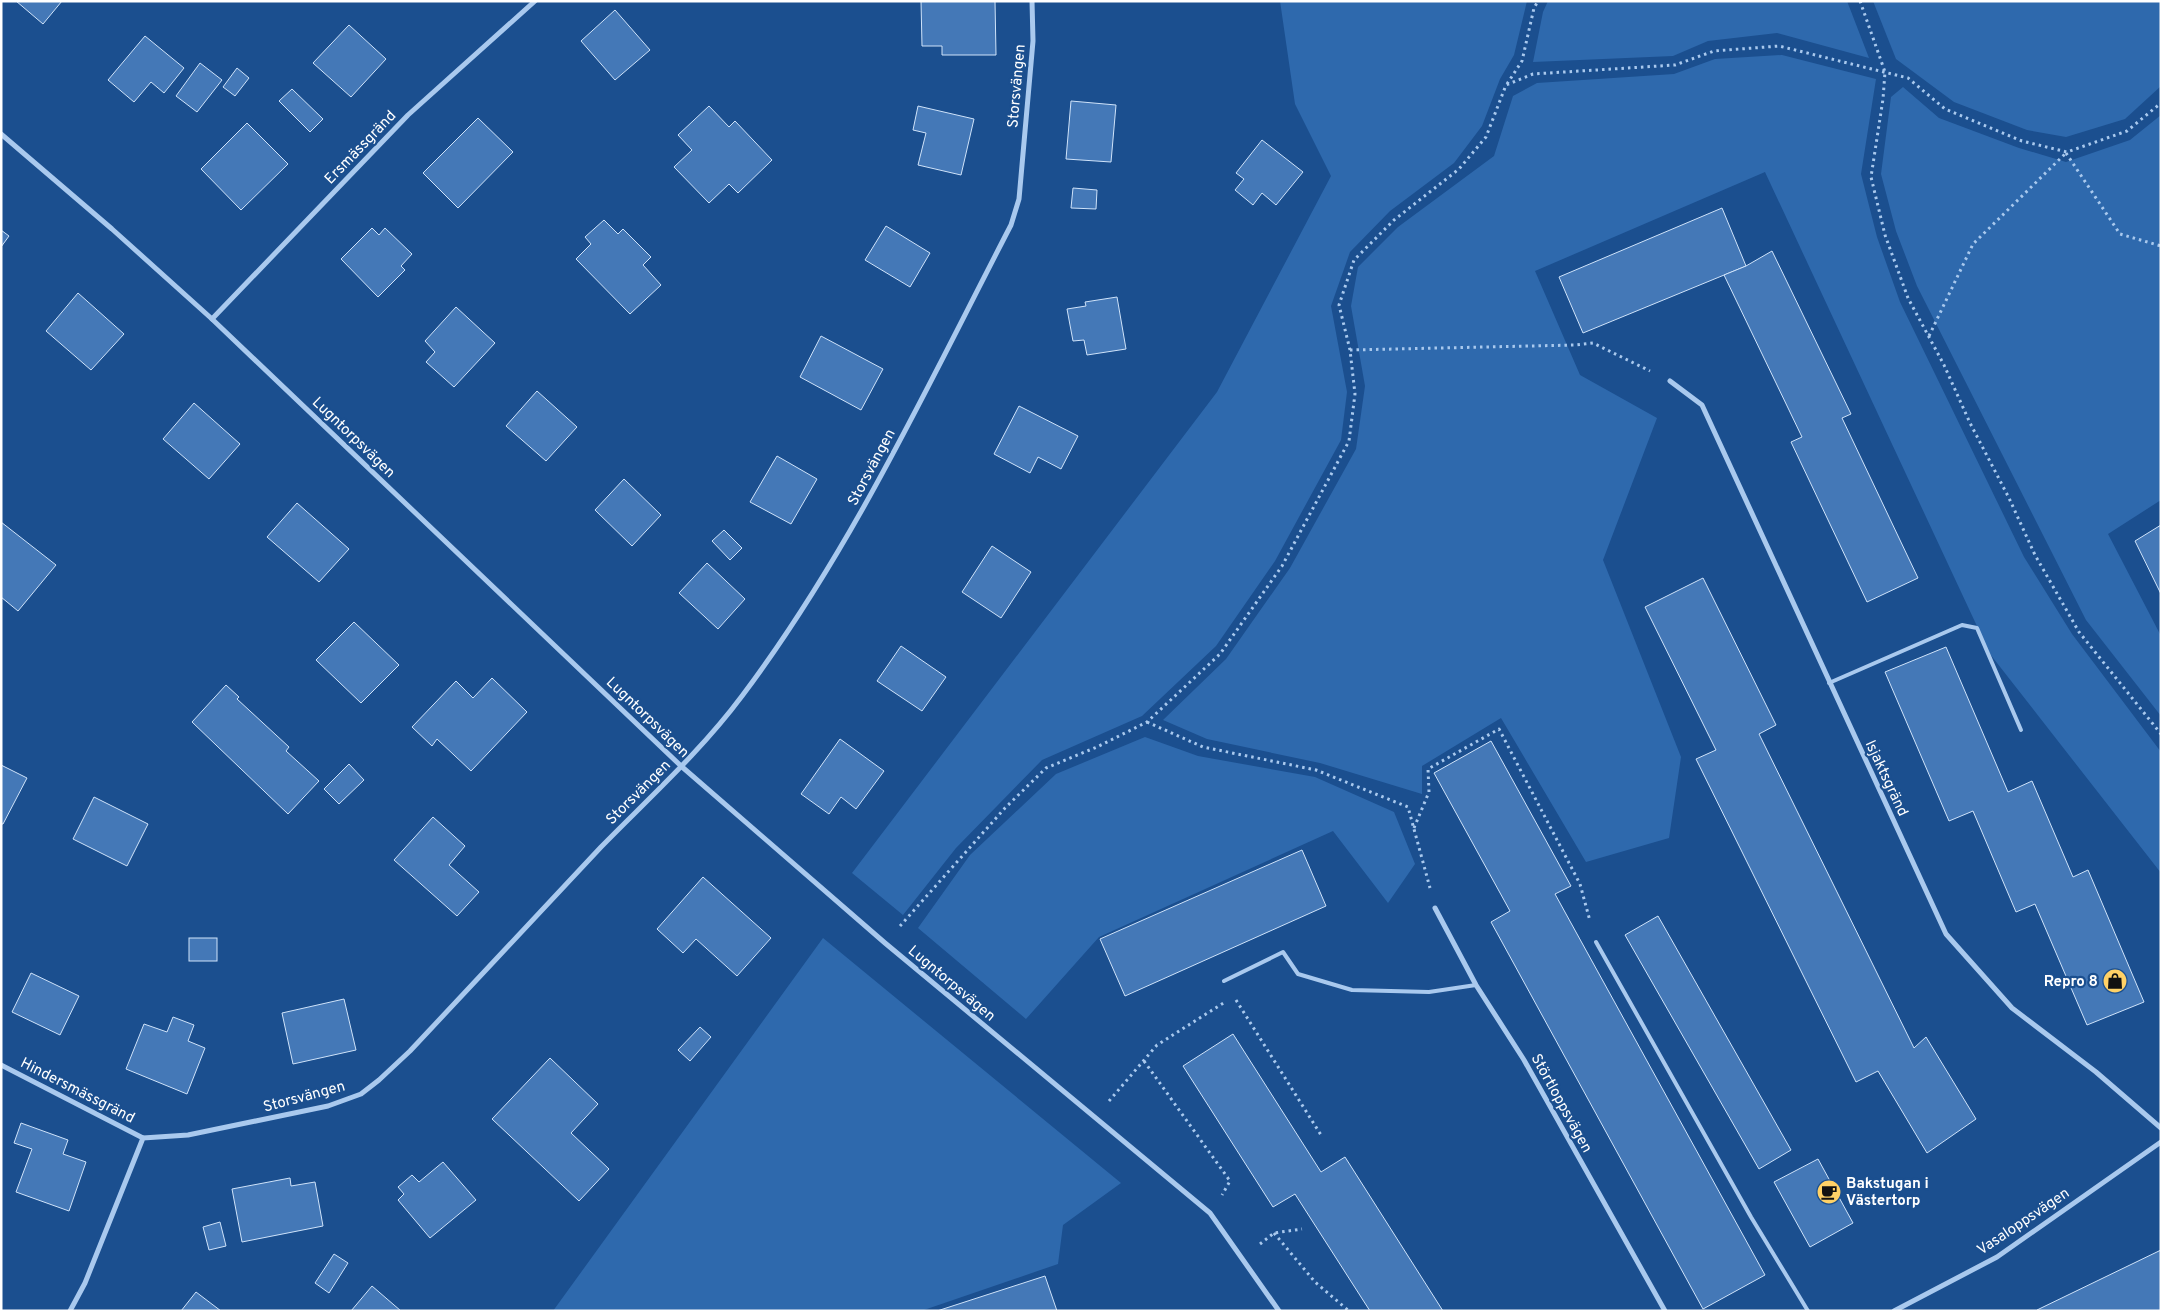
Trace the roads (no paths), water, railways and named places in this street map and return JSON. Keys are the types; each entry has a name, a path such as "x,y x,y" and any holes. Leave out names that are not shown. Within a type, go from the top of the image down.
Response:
{"street":[{"name":"Ersmässgränd","path":"212,319 408,115 536,1"},
{"name":"Storsvängen","path":"143,1138 188,1135 302,1112 361,1094 410,1051 602,847 682,766 741,698 781,641 858,518 1011,225 1019,199 1033,41 1032,1"},
{"name":"Lugntorpsvägen","path":"1,134 105,223 212,319 682,766 885,943 1094,1119 1210,1213 1279,1311"},
{"name":"Isjaktsgränd","path":"1670,380 1702,405 1946,934 2012,1008 2096,1072 2161,1128"},
{"name":"Störtloppsvägen","path":"1435,908 1476,984 1524,1060 1665,1311"},
{"name":"Hindersmässgränd","path":"1,1065 143,1138"},
{"path":"70,1311 85,1283 143,1138"},
{"name":"Vasaloppsvägen","path":"1894,1311 1997,1257 2161,1142"}],"lane":[{"path":"1829,683 1962,624 1977,628 2022,730"},
{"path":"1596,942 1751,1217 1808,1311"},
{"path":"1224,981 1283,952 1298,974 1352,990 1429,992 1476,984"}],"place":[{"name":"Repro 8","path":"2115,981"},
{"name":"Bakstugan i Västertorp","path":"1829,1192"}]}
